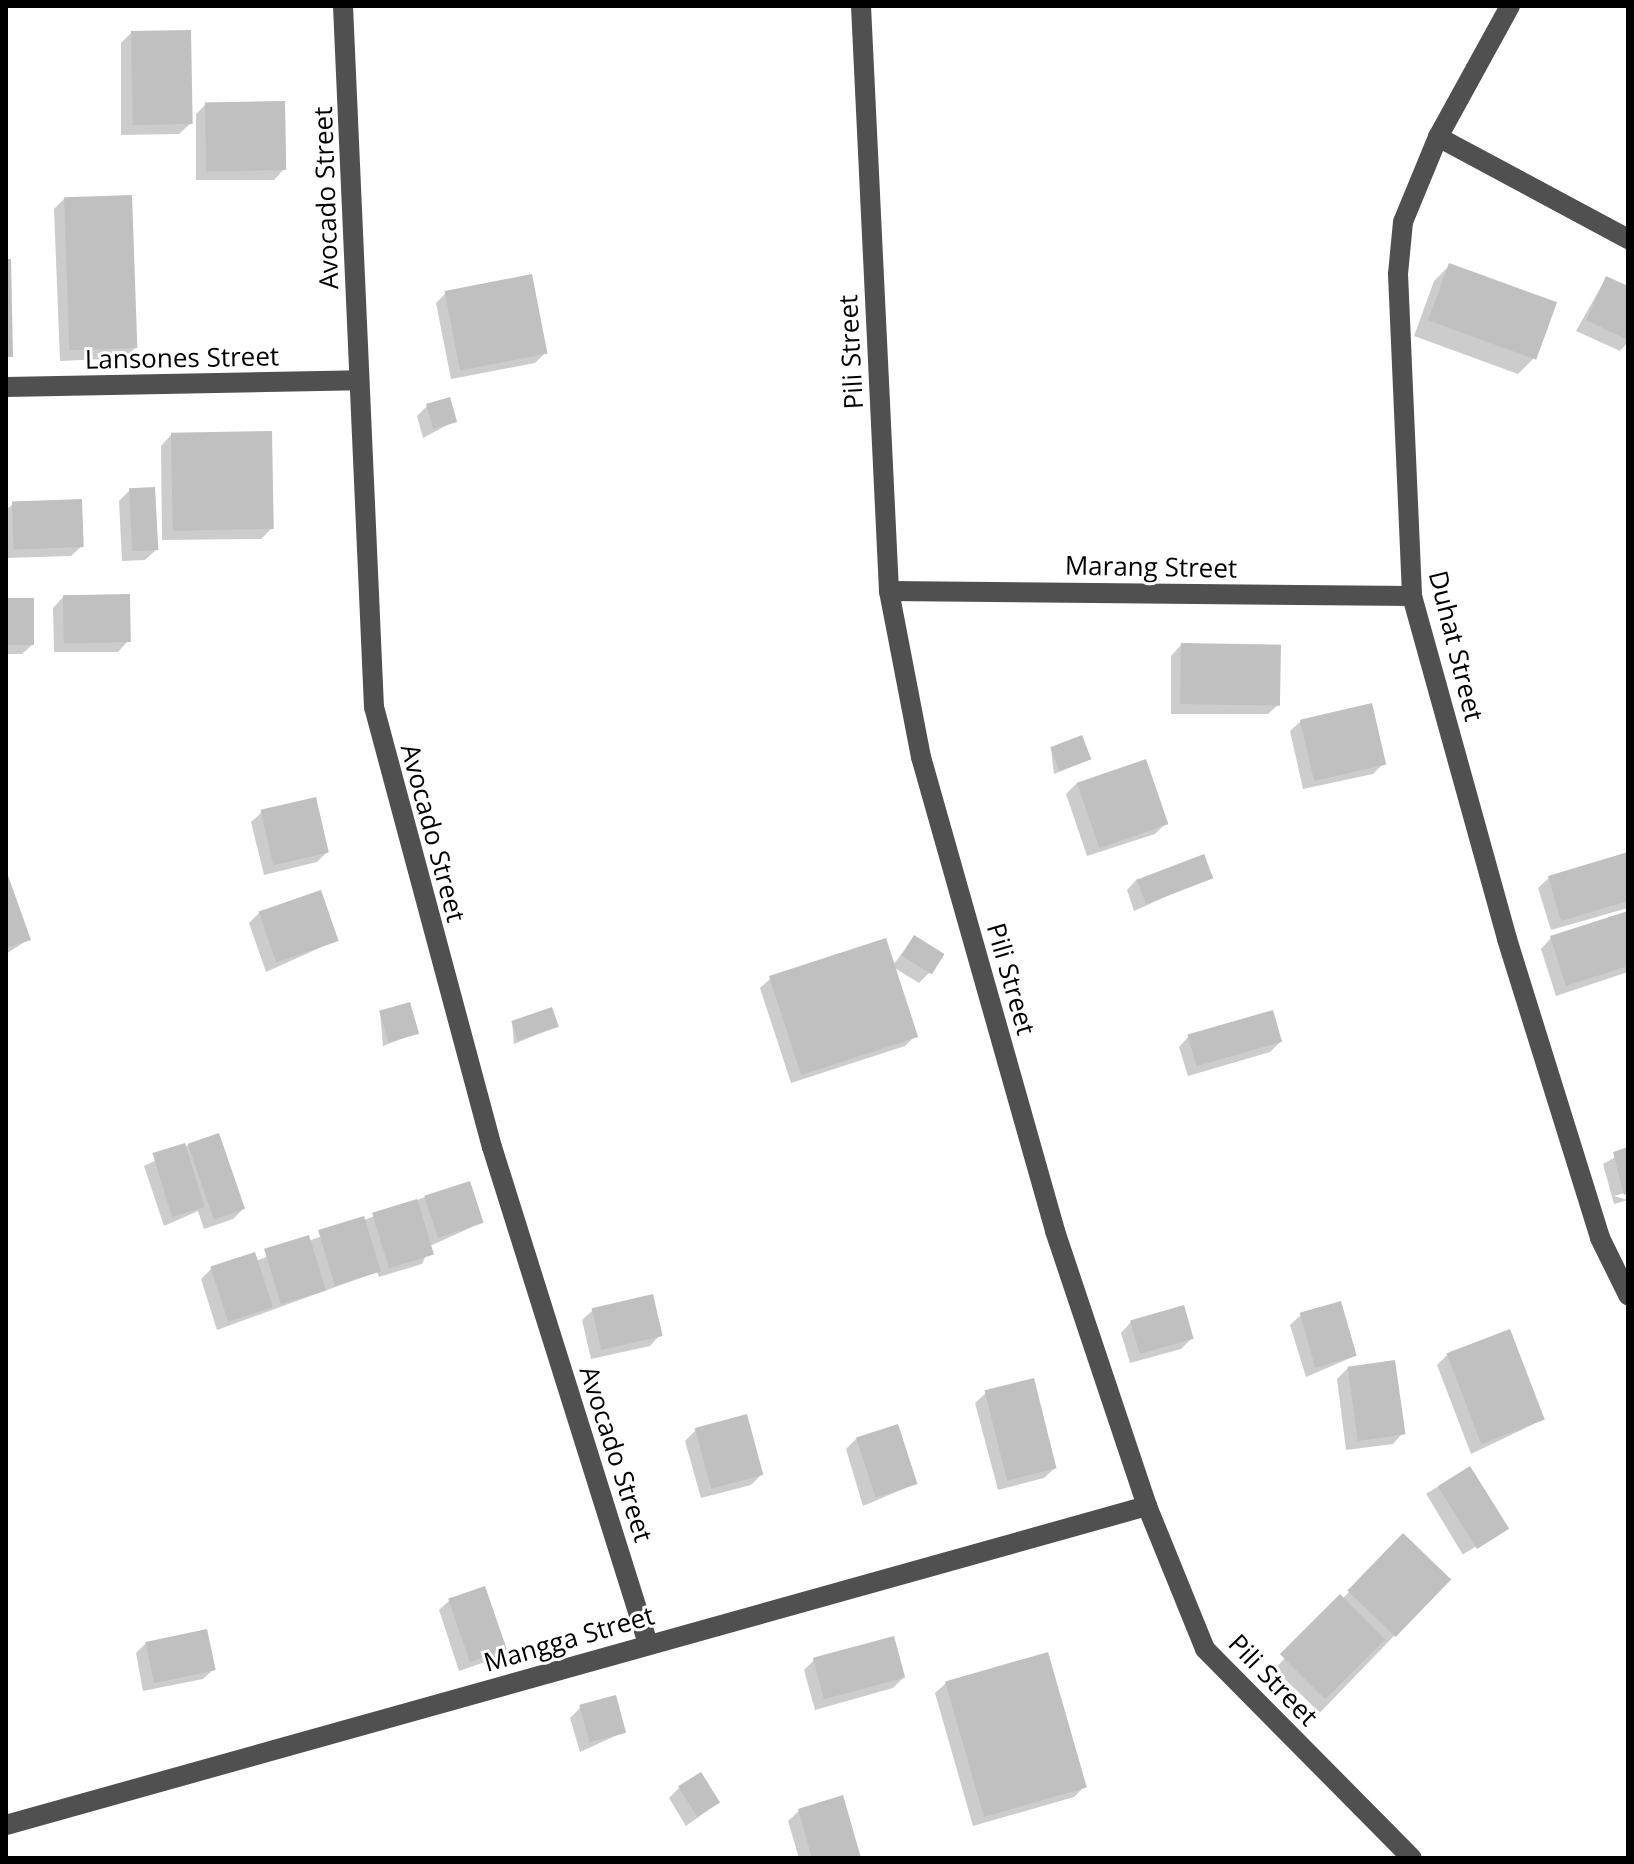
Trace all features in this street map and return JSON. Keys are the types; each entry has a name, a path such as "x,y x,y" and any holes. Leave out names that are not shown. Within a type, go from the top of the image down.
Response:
{"street":[{"name":"Avocado Street","path":"343,6 374,707 397,807 492,1147 648,1644"},
{"name":"Pili Street","path":"861,6 889,591 921,757 1055,1231 1147,1506 1205,1649 1412,1858"},
{"name":"Duhat Street","path":"1510,6 1438,137 1403,222 1398,274 1412,596 1520,984 1600,1238 1628,1295"},
{"path":"1438,137 1628,239"},
{"name":"Lansones Street","path":"6,387 359,380"},
{"name":"Marang Street","path":"889,591 1412,596"},
{"name":"Mangga Street","path":"6,1825 1147,1506"}],"building":[{"path":"191,30 193,124 133,125 131,31"},
{"path":"285,101 286,170 206,171 205,102"},
{"path":"132,195 137,348 69,350 64,197"},
{"path":"6,259 11,259 13,357 6,357"},
{"path":"1449,263 1557,302 1536,360 1428,320"},
{"path":"532,274 547,354 460,370 445,291"},
{"path":"1606,276 1628,286 1628,340 1586,320"},
{"path":"450,397 457,422 433,429 426,404"},
{"path":"272,431 274,529 173,531 171,433"},
{"path":"155,487 158,550 132,551 129,488"},
{"path":"82,499 84,547 14,549 12,501"},
{"path":"130,594 131,642 64,643 63,595"},
{"path":"6,598 34,598 34,645 6,645"},
{"path":"1181,643 1281,645 1280,706 1180,704"},
{"path":"1372,703 1386,764 1314,781 1300,720"},
{"path":"1082,735 1091,759 1060,771 1050,747"},
{"path":"1146,759 1168,824 1099,848 1077,783"},
{"path":"316,797 329,853 273,865 260,810"},
{"path":"1628,852 1628,901 1561,921 1548,876"},
{"path":"1204,854 1213,878 1146,904 1137,880"},
{"path":"6,870 31,940 6,948"},
{"path":"321,890 339,941 276,963 259,911"},
{"path":"1628,911 1628,966 1566,986 1550,936"},
{"path":"914,935 945,954 932,974 901,955"},
{"path":"886,938 918,1037 801,1075 769,976"},
{"path":"410,1002 419,1034 388,1043 379,1011"},
{"path":"552,1007 559,1027 518,1041 511,1021"},
{"path":"1273,1010 1282,1042 1197,1066 1187,1035"},
{"path":"219,1133 245,1209 214,1219 188,1144"},
{"path":"185,1143 205,1207 172,1217 152,1153"},
{"path":"1628,1147 1628,1194 1624,1195 1613,1152"},
{"path":"470,1181 484,1223 438,1238 424,1196"},
{"path":"417,1199 434,1254 389,1268 372,1213"},
{"path":"364,1216 381,1271 335,1285 318,1230"},
{"path":"309,1235 326,1290 281,1304 264,1249"},
{"path":"255,1252 273,1307 228,1322 210,1267"},
{"path":"653,1294 663,1336 601,1350 592,1308"},
{"path":"1341,1301 1357,1356 1315,1368 1300,1313"},
{"path":"1184,1305 1194,1339 1140,1354 1130,1320"},
{"path":"1510,1329 1545,1420 1481,1444 1447,1353"},
{"path":"1395,1360 1405,1434 1358,1441 1347,1367"},
{"path":"1034,1378 1056,1468 1007,1481 985,1390"},
{"path":"747,1414 763,1475 711,1489 695,1428"},
{"path":"898,1424 917,1484 876,1498 856,1438"},
{"path":"1470,1466 1509,1529 1477,1549 1438,1486"},
{"path":"1403,1533 1451,1580 1396,1637 1347,1591"},
{"path":"485,1586 507,1649 470,1662 448,1599"},
{"path":"1340,1594 1385,1639 1325,1699 1280,1654"},
{"path":"207,1629 216,1670 154,1683 145,1642"},
{"path":"894,1636 905,1678 824,1699 813,1658"},
{"path":"1048,1652 1087,1788 984,1817 945,1681"},
{"path":"616,1695 626,1733 589,1743 579,1705"},
{"path":"701,1772 720,1803 697,1817 678,1786"},
{"path":"843,1795 861,1858 812,1858 798,1809"}]}
